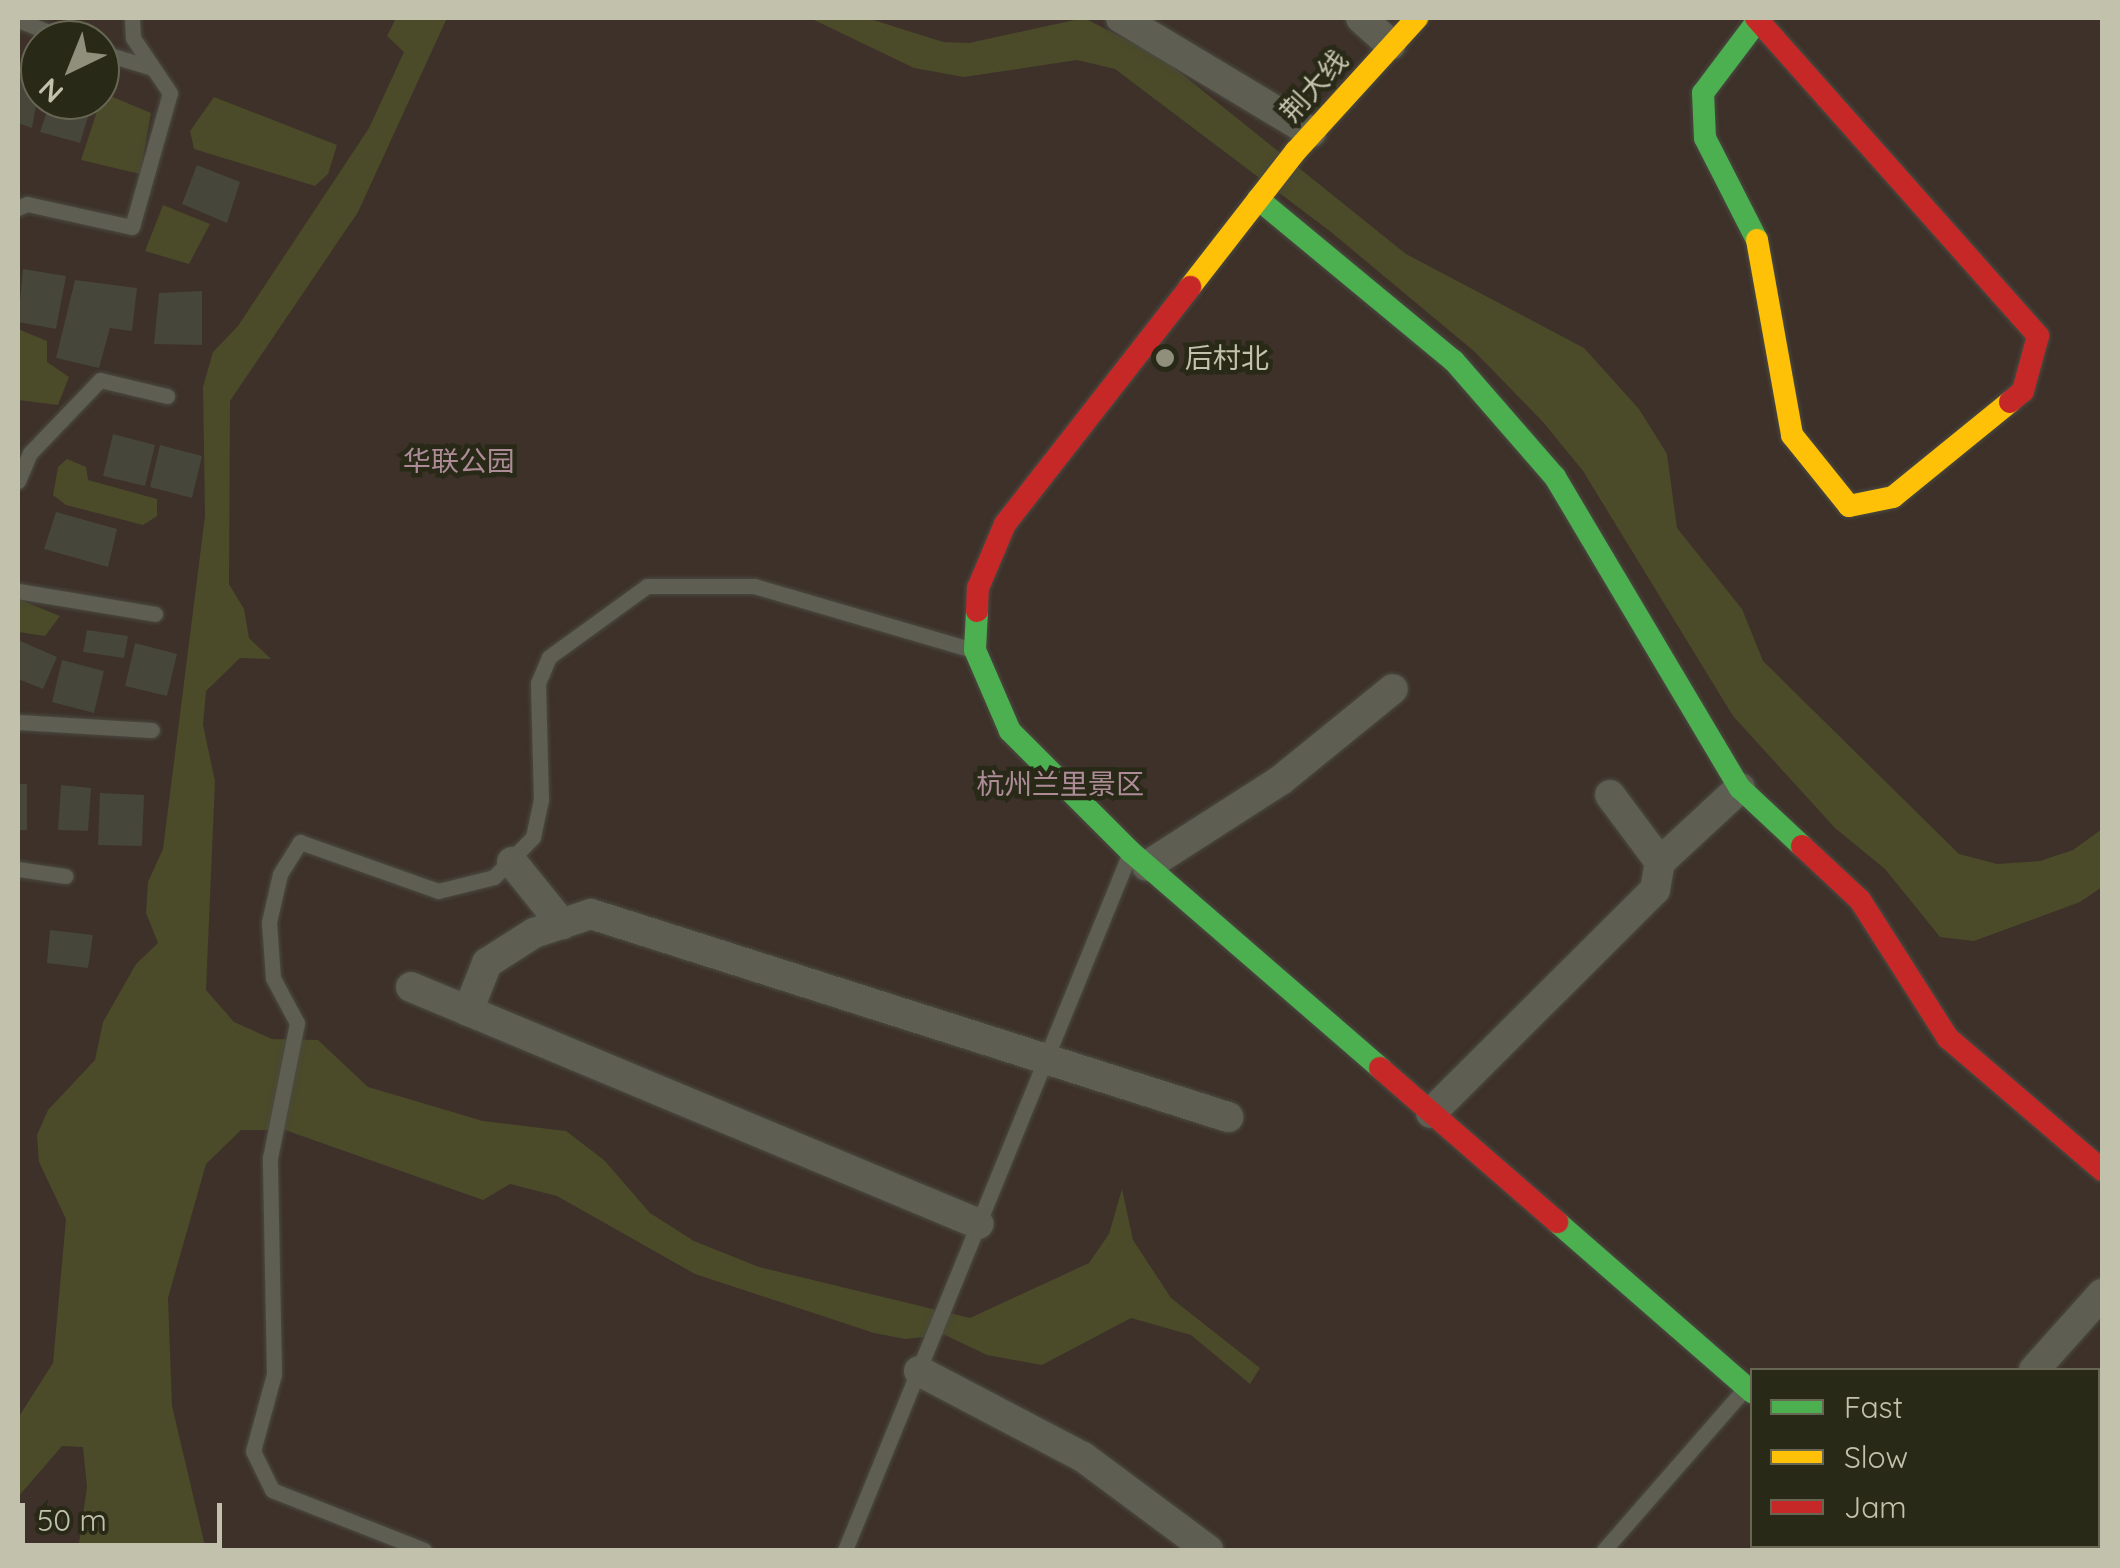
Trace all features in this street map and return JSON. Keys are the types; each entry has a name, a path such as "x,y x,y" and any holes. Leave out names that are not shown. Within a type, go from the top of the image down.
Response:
{"street":[{"path":"1121,18 1303,142"},
{"path":"1361,18 1391,46"},
{"name":"荆大线","path":"975,650 978,588 1005,524 1303,142 1417,18"},
{"path":"1757,19 2038,336 2023,391 1892,497 1864,506 1850,506 1792,436 1764,252 1705,138 1704,93 1757,19"},
{"path":"1258,200 1454,361 1556,476 1740,788 1860,900 1948,1038 2102,1170"},
{"path":"975,650 1010,731 1139,859 1750,1389"},
{"path":"1139,859 1280,780 1392,689"},
{"path":"1431,1113 1655,890 1660,862 1740,788"},
{"path":"1610,795 1660,862"},
{"path":"512,862 562,924"},
{"path":"468,1011 487,963 562,924 591,914 1044,1063 1228,1117"},
{"path":"411,987 979,1224"},
{"path":"2036,1368 2102,1294"},
{"path":"919,1371 1083,1456 1208,1550"}],"lane":[{"path":"18,208 27,204 132,227 170,92 149,68 134,38 132,18"},
{"path":"120,59 149,68"},
{"path":"18,481 24,451 100,380 167,396"},
{"path":"424,1550 272,1490 253,1452 274,1374 270,1158 296,1022 273,978 269,922 280,874 300,842 438,891 472,888 512,862 533,837 542,800 538,683 549,657 647,586 754,586 975,650"},
{"path":"18,591 155,614"},
{"path":"18,722 152,730"},
{"path":"845,1550 1044,1063 1139,859"},
{"path":"18,868 64,876"},
{"path":"1604,1550 1750,1389"}],"green space":[{"name":"杭州兰里景区","path":"18,18 2102,18 2102,1550 18,1550"}],"shaded area":[{"path":"396,18 447,18 358,212 230,401 229,584 244,609 249,638 271,659 240,658 206,691 203,725 215,781 206,990 234,1022 272,1039 318,1040 368,1087 483,1121 566,1131 604,1160 650,1213 694,1241 759,1267 970,1318 1089,1263 1109,1234 1122,1189 1133,1240 1171,1298 1260,1368 1250,1384 1191,1335 1131,1318 1042,1365 987,1355 945,1335 905,1339 874,1333 695,1274 557,1196 510,1184 483,1200 285,1130 241,1130 206,1164 168,1298 172,1406 206,1550 78,1550 87,1487 83,1447 62,1446 18,1497 18,1418 53,1363 66,1219 39,1162 37,1135 48,1110 95,1060 103,1022 136,964 158,943 146,913 148,882 163,849 205,516 203,387 213,352 238,326 369,128 404,52 387,36"},
{"path":"810,18 867,18 943,42 969,43 1084,18 1162,58 1406,254 1584,348 1639,409 1667,454 1677,528 1742,609 1763,661 1959,854 1997,864 2040,861 2073,850 2102,829 2102,887 2080,902 1974,941 1940,937 1885,869 1835,828 1733,716 1583,471 1543,422 1475,352 1331,232 1115,69 1077,60 964,77 914,68"},
{"path":"214,97 337,145 328,174 315,186 194,149 190,131"},
{"path":"120,100 151,113 140,174 81,160 94,120 120,120"},
{"path":"163,205 210,224 189,264 145,251"},
{"path":"18,329 47,341 47,362 69,377 58,405 18,400"},
{"path":"67,459 86,467 88,480 157,499 157,516 143,525 66,505 53,495 58,467"},
{"path":"18,599 60,616 45,636 18,632"}],"building":[{"path":"18,75 20,120 33,120 32,128 18,123"},
{"path":"44,120 87,120 80,143 40,132"},
{"path":"197,165 240,182 227,223 182,204"},
{"path":"23,269 66,276 56,329 18,322"},
{"path":"75,280 137,288 132,331 110,328 99,368 56,358"},
{"path":"202,291 202,345 154,344 159,293"},
{"path":"113,434 155,445 145,486 103,476"},
{"path":"160,445 202,456 192,498 150,487"},
{"path":"56,512 117,529 108,567 44,549"},
{"path":"87,630 128,636 124,658 83,652"},
{"path":"18,640 57,657 43,689 18,679"},
{"path":"135,643 177,654 167,696 125,686"},
{"path":"62,660 104,671 94,713 52,702"},
{"path":"18,784 27,784 27,830 18,830"},
{"path":"61,785 91,788 88,831 58,830"},
{"path":"100,793 144,795 142,846 98,845"},
{"path":"50,930 93,935 88,968 47,963"}],"traffic: fast":[{"path":"1757,240 1705,138 1703,93 1758,20"},
{"path":"1258,199 1454,361 1555,477 1740,788 1802,846"},
{"path":"977,611 975,650 1010,731 1131,852 1380,1068"},
{"path":"1557,1222 1750,1390"}],"traffic: slow":[{"path":"1190,287 1296,151 1417,18"},
{"path":"1757,240 1792,435 1849,506 1893,497 2010,402"}],"traffic: jam":[{"path":"1756,18 2038,336 2023,391 2010,402"},
{"path":"977,611 978,588 1005,524 1190,287"},
{"path":"1802,846 1860,900 1948,1038 2102,1170"},
{"path":"1380,1068 1557,1222"}],"place":[{"name":"后村北","path":"1165,358"}],"park label":[{"name":"华联公园","path":"459,461"}]}
